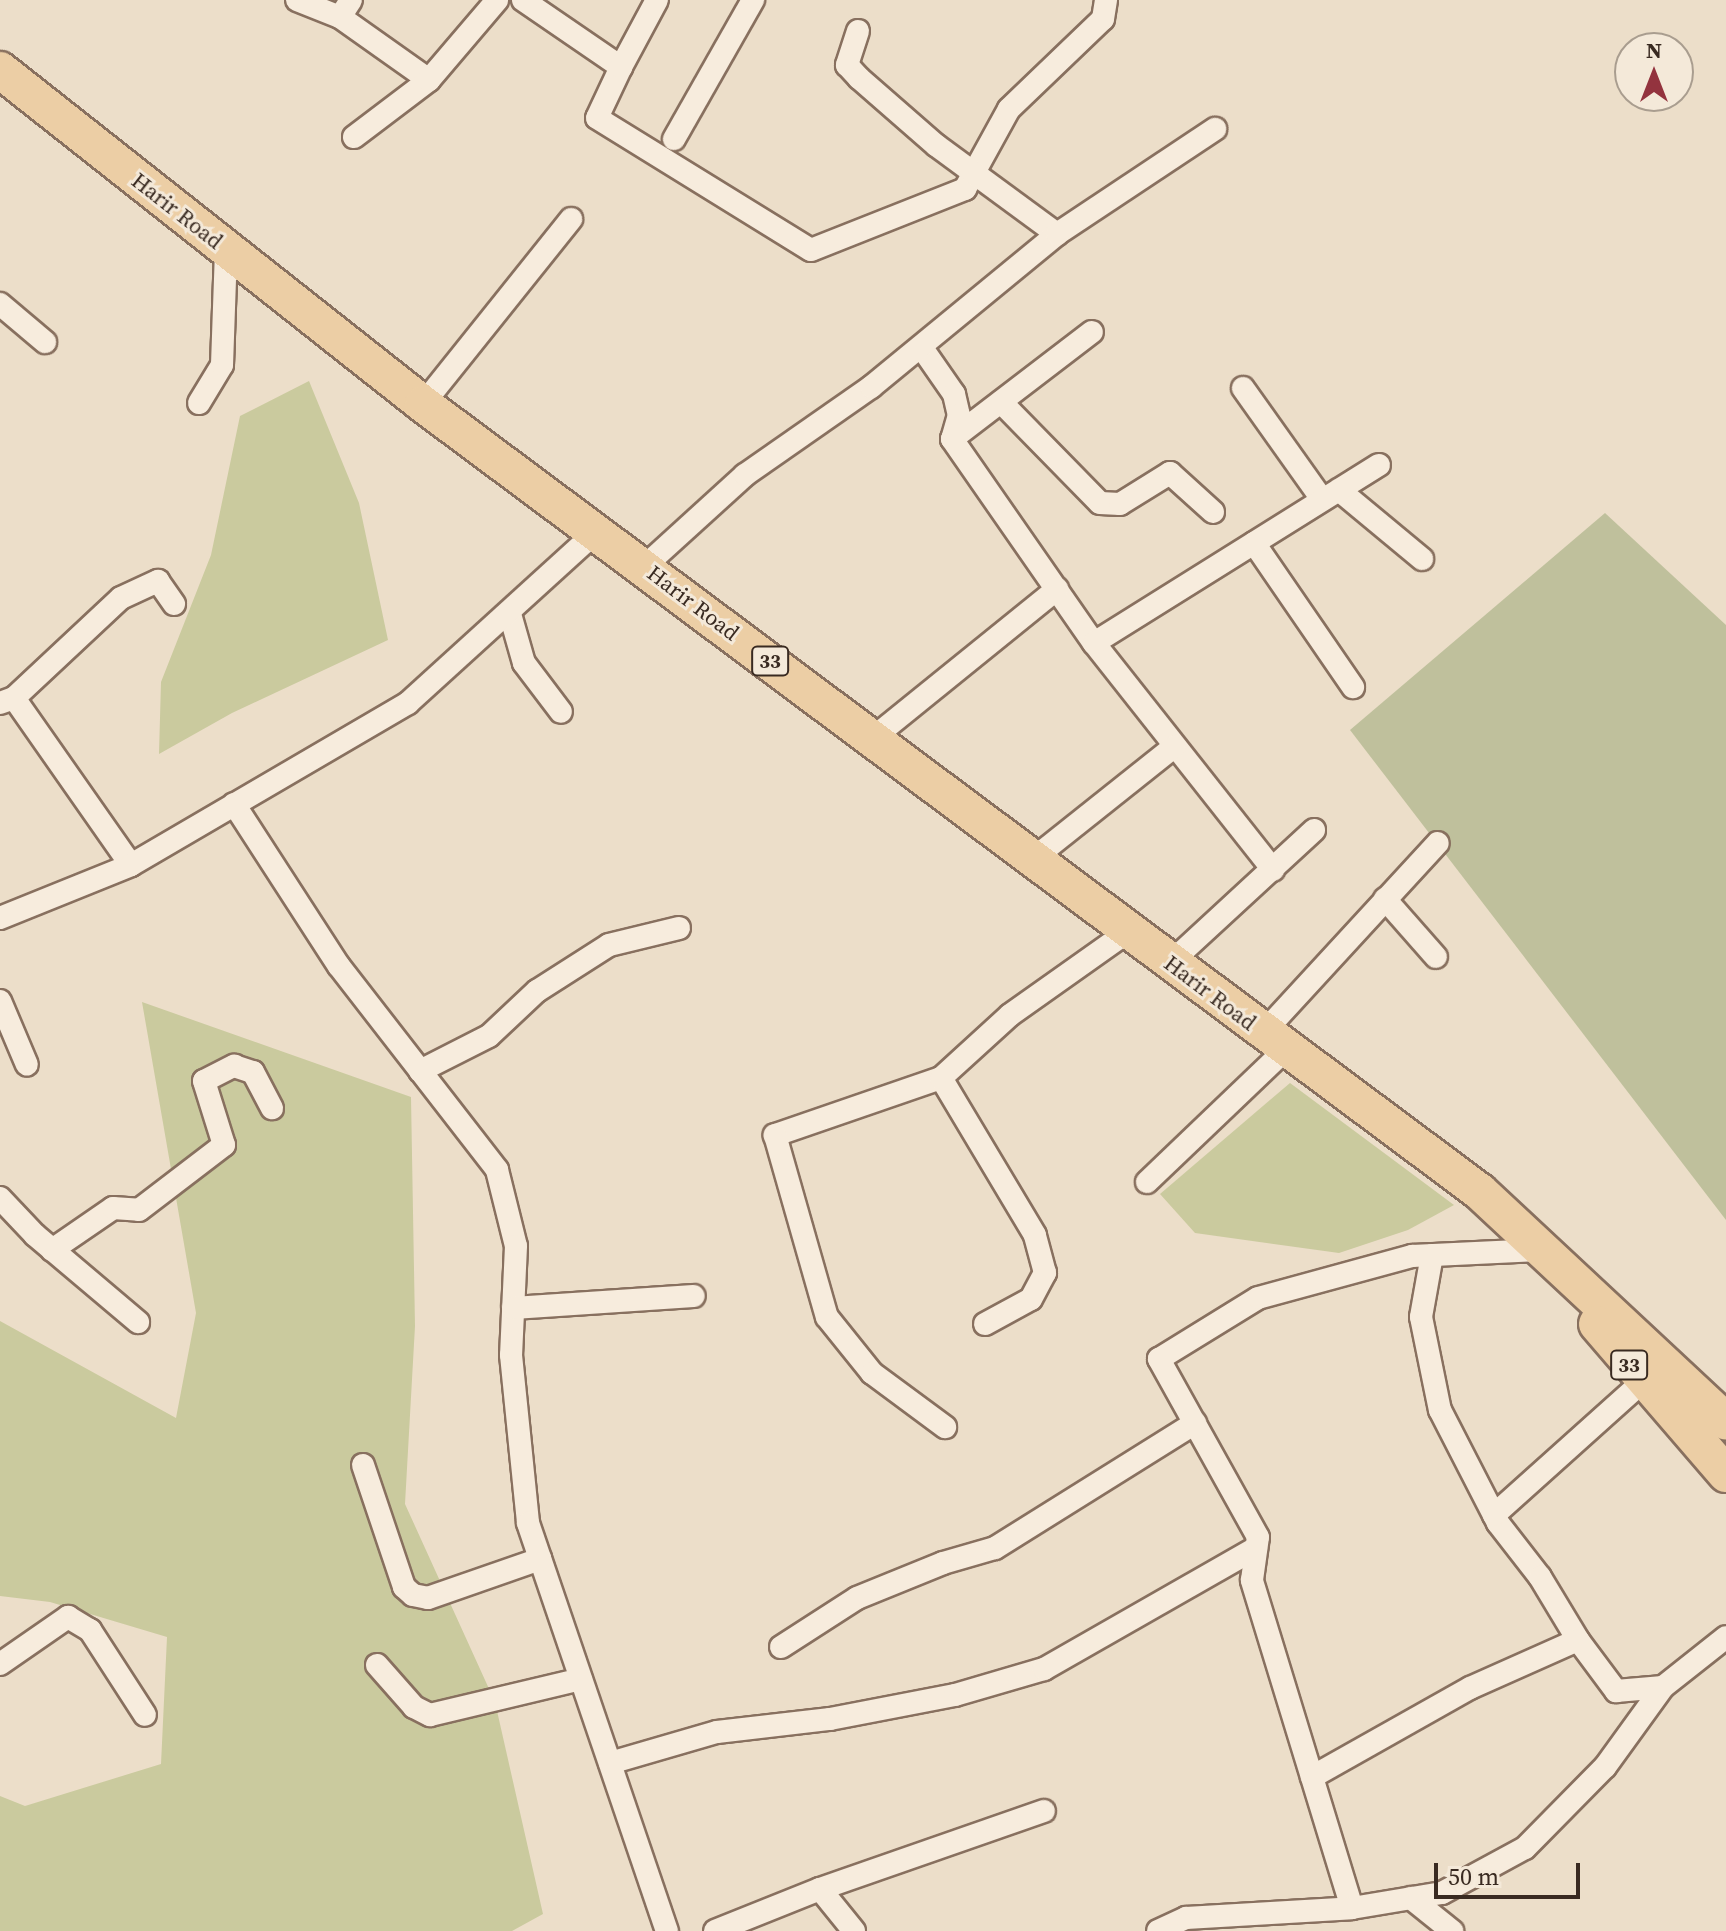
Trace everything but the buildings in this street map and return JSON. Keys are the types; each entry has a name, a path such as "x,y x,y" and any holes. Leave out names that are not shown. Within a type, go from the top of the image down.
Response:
{"main road":[{"name":"Harir Road","path":"0,70 423,404 645,566 1274,1041 1479,1191 1539,1250"},
{"name":"33","path":"1539,1250 1642,1382 1726,1474"},
{"name":"33","path":"1539,1250 1726,1421"}],"street":[{"path":"297,0 346,9 429,80"},
{"path":"354,137 429,80 497,0"},
{"path":"523,0 621,67"},
{"path":"657,0 597,118 811,250 965,189 1009,109 1103,19 1106,0"},
{"path":"674,139 753,0"},
{"path":"858,31 847,65 974,173 1057,234"},
{"path":"645,566 745,475 922,348 1057,234 1215,129"},
{"path":"423,404 571,219"},
{"path":"199,403 222,365 226,249"},
{"path":"0,304 45,342"},
{"path":"952,439 1092,332"},
{"path":"922,348 954,394 959,415 952,439"},
{"path":"1243,388 1331,495 1422,559"},
{"path":"1001,402 1100,503 1120,504 1170,473 1213,512"},
{"path":"952,439 1094,643 1273,870"},
{"path":"1094,643 1379,465"},
{"path":"0,918 131,865 408,703 510,614 597,531"},
{"path":"1254,543 1353,687"},
{"path":"131,865 7,700 121,598 158,581 174,604"},
{"path":"873,738 1057,589"},
{"path":"510,614 524,663 561,712"},
{"path":"1033,859 1175,746"},
{"path":"234,804 339,966 497,1170 516,1246 511,1355 528,1523 667,1931"},
{"path":"1170,963 1314,830"},
{"path":"1147,1182 1274,1041 1385,899 1438,843"},
{"path":"1385,899 1436,957"},
{"path":"420,1071 489,1036 537,991 609,945 679,928"},
{"path":"945,1427 872,1373 827,1317 775,1135 941,1078 1010,1015 1123,935 1124,928"},
{"path":"0,1001 27,1065"},
{"path":"52,1250 113,1208 139,1210 224,1145 204,1081 234,1066 253,1072 272,1108"},
{"path":"941,1078 1035,1235 1045,1273 1031,1299 985,1324"},
{"path":"0,1198 52,1250 138,1322"},
{"path":"1352,1908 1252,1580 1258,1537 1159,1359 1258,1298 1432,1255 1539,1250"},
{"path":"1432,1255 1421,1317 1440,1410 1494,1515 1616,1691 1663,1687"},
{"path":"513,1308 694,1296"},
{"path":"1494,1515 1642,1382"},
{"path":"781,1647 857,1598 995,1548 1195,1423"},
{"path":"363,1465 404,1587 413,1595 428,1598 540,1559"},
{"path":"610,1763 717,1732 830,1719 955,1695 1044,1669 1256,1548"},
{"path":"0,1664 68,1617 90,1630 145,1715"},
{"path":"1158,1931 1186,1918 1352,1908 1442,1893 1525,1848 1605,1767 1663,1687 1726,1637"},
{"path":"1312,1777 1470,1688 1578,1640"},
{"path":"377,1665 414,1707 430,1715 581,1679"},
{"path":"715,1931 820,1889 1044,1811"},
{"path":"820,1889 854,1931"},
{"path":"1411,1898 1452,1931"}],"green space":[{"path":"309,381 359,503 388,640 232,713 159,754 161,682 211,555 240,416"},
{"path":"1605,513 1726,625 1726,1220 1350,730"},
{"path":"142,1002 411,1097 415,1326 405,1504 495,1702 543,1914 512,1931 0,1931 0,1796 25,1806 161,1764 167,1637 50,1602 0,1596 0,1321 176,1418 196,1313"},
{"path":"1290,1083 1454,1205 1408,1230 1339,1253 1195,1233 1160,1194"}]}
